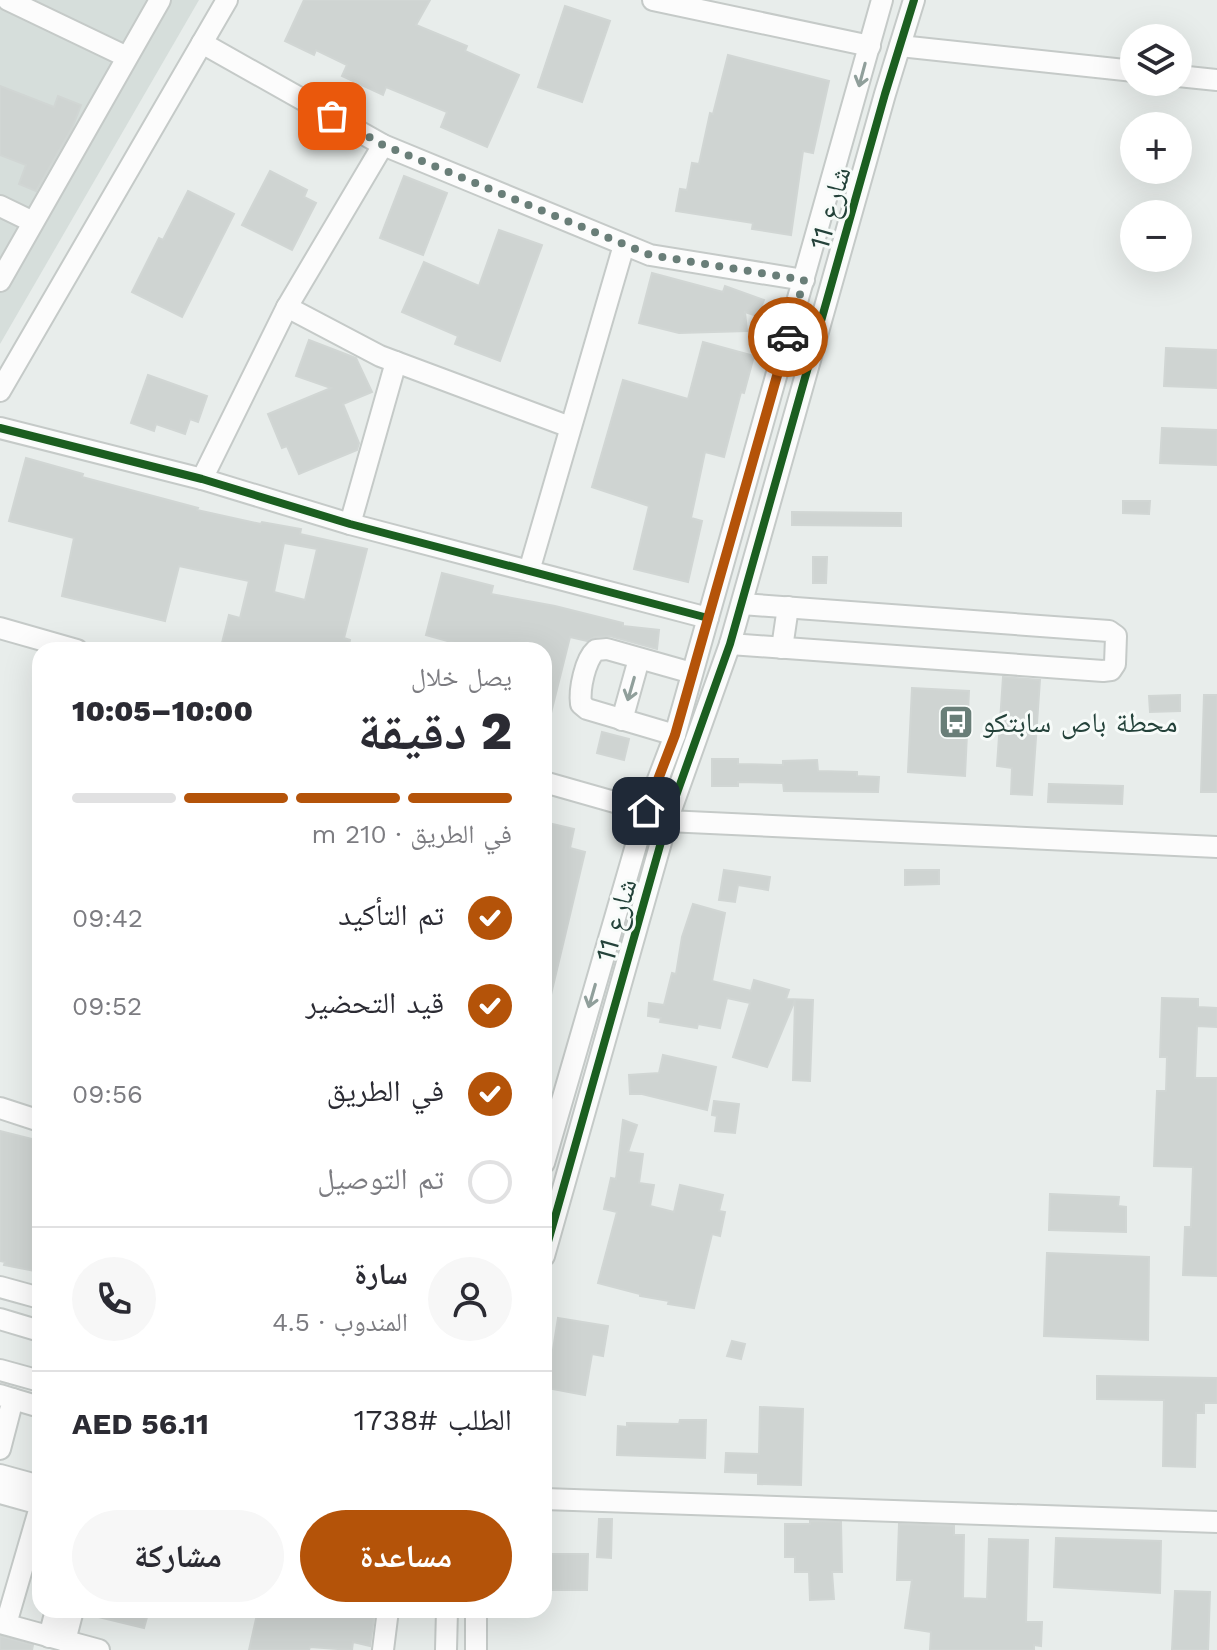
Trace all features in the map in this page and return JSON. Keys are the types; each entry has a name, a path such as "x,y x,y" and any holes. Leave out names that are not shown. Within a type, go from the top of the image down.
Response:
{"street":[{"path":"8,0 127,57"},
{"path":"0,281 160,0"},
{"path":"0,391 227,0"},
{"path":"653,0 870,46"},
{"name":"شارع 11","path":"552,1135 646,811 675,735 882,0"},
{"name":"شارع 11","path":"552,1228 667,821 742,604 914,0"},
{"path":"202,43 383,145 624,245 650,255 804,280"},
{"path":"900,46 1120,70"},
{"path":"1192,77 1217,80"},
{"path":"202,479 287,307 383,145"},
{"path":"0,206 33,222"},
{"path":"529,571 624,245"},
{"path":"287,307 396,362 570,427"},
{"path":"350,524 396,362"},
{"path":"0,428 202,479 350,524 708,618"},
{"path":"730,644 1103,671 1111,670 1115,664 1116,636 1109,631 742,604"},
{"path":"782,648 788,607"},
{"path":"0,628 49,642"},
{"path":"675,735 587,709 581,704 579,696 590,655 596,650 607,649 692,673"},
{"path":"622,720 639,659"},
{"path":"552,784 646,811"},
{"path":"667,821 1217,847"},
{"path":"0,1108 32,1118"},
{"path":"0,1287 32,1296"},
{"path":"0,1319 32,1329"},
{"path":"0,1370 32,1379"},
{"path":"0,1449 6,1397 32,1405"},
{"path":"0,1475 32,1484"},
{"path":"0,1493 32,1503"},
{"path":"552,1499 1217,1522"},
{"path":"32,1531 3,1624 99,1650"},
{"path":"56,1618 57,1639"},
{"path":"57,1639 69,1618"},
{"path":"383,1650 387,1618"},
{"path":"446,1650 447,1618"},
{"path":"476,1618 476,1650"}],"shaded area":[{"path":"0,0 199,0 0,344"}],"building":[{"path":"304,0 430,0 416,25 467,46 465,51 519,75 487,147 441,127 447,112 386,87 383,95 342,76 347,65 316,50 314,55 285,41"},
{"path":"565,6 610,21 582,102 538,87"},
{"path":"728,55 829,81 813,153 803,151 791,235 752,229 753,223 676,211 680,189 687,190 692,163 699,164 710,113 713,114"},
{"path":"0,86 54,107 58,96 81,105 72,128 36,191 19,184 26,165 0,155"},
{"path":"270,171 307,190 304,197 316,203 292,250 242,225"},
{"path":"404,176 447,193 423,255 380,238"},
{"path":"188,191 234,214 182,317 132,292 159,238 163,240"},
{"path":"499,230 542,245 500,361 455,344 458,336 402,312 424,262 479,286"},
{"path":"652,273 723,292 725,286 764,300 757,316 745,312 747,331 679,333 639,323"},
{"path":"309,340 356,358 372,392 343,404 359,443 357,450 299,474 287,446 282,448 268,414 331,388 296,376"},
{"path":"703,342 754,356 724,457 705,452 691,518 702,521 688,582 634,569 649,506 592,487 623,380 688,399"},
{"path":"1166,348 1217,350 1217,388 1164,386"},
{"path":"148,375 207,396 198,422 190,419 185,434 156,424 154,431 131,423"},
{"path":"1162,428 1217,430 1217,465 1160,463"},
{"path":"26,458 197,510 301,529 300,534 367,549 344,638 350,642 222,642 229,615 240,618 249,581 179,566 165,621 62,596 74,538 9,521","holes":["284,543 317,549 305,600 274,592"]},
{"path":"1123,501 1150,501 1149,514 1123,513"},
{"path":"792,512 901,513 901,526 792,525"},
{"path":"813,557 827,557 826,583 813,583"},
{"path":"442,573 493,586 491,594 555,606 623,623 623,626 659,630 657,649 610,636 587,641 570,637 552,709 552,642 451,642 426,635"},
{"path":"1003,677 1040,680 1032,795 1011,794 1012,768 997,766"},
{"path":"912,688 969,691 965,776 908,772"},
{"path":"1180,695 1180,711 1150,712 1149,696"},
{"path":"1204,695 1217,695 1217,792 1201,792"},
{"path":"602,732 629,739 624,760 597,753"},
{"path":"712,759 738,759 738,764 783,765 783,761 817,760 818,771 857,772 857,776 879,777 878,792 784,791 783,783 738,782 738,786 712,786"},
{"path":"1049,784 1123,786 1122,804 1048,802"},
{"path":"552,824 574,829 570,848 585,852 552,990"},
{"path":"724,870 770,877 768,890 738,885 735,902 719,900"},
{"path":"905,870 939,870 939,884 905,885"},
{"path":"693,904 725,913 712,981 751,991 754,980 789,990 786,999 813,1000 810,1081 793,1080 795,1000 767,1067 733,1057 750,1003 727,998 720,1028 660,1022 661,1018 648,1016 649,1003 664,1005 672,973 676,974 682,937"},
{"path":"1162,998 1198,999 1198,1007 1217,1008 1217,1027 1197,1026 1195,1078 1217,1078 1217,1276 1183,1275 1185,1227 1191,1227 1193,1167 1154,1166 1157,1091 1166,1091 1167,1057 1160,1057"},
{"path":"663,1055 716,1067 707,1110 642,1094 630,1094 629,1075 659,1073"},
{"path":"714,1101 739,1104 735,1133 715,1131 717,1116 712,1115"},
{"path":"623,1120 637,1125 628,1152 643,1154 639,1183 654,1185 650,1206 674,1212 680,1185 723,1195 719,1211 725,1212 720,1236 712,1234 694,1308 668,1304 669,1301 598,1283 617,1212 604,1209 611,1178 616,1179"},
{"path":"0,1131 32,1139 32,1270 4,1265 5,1262 0,1261"},
{"path":"1050,1194 1119,1197 1118,1206 1126,1207 1126,1232 1049,1230"},
{"path":"1047,1253 1149,1257 1148,1340 1044,1336"},
{"path":"558,1318 608,1326 603,1356 592,1354 585,1395 552,1389 552,1356"},
{"path":"732,1341 745,1344 741,1359 727,1356"},
{"path":"1097,1376 1217,1378 1217,1403 1204,1403 1204,1413 1196,1413 1195,1467 1163,1466 1164,1400 1097,1399"},
{"path":"760,1407 803,1409 801,1485 758,1484 758,1473 725,1472 726,1453 759,1454"},
{"path":"680,1420 706,1420 705,1458 617,1455 618,1426 627,1427 627,1423 679,1424"},
{"path":"599,1519 612,1519 611,1558 597,1557"},
{"path":"810,1521 841,1522 842,1572 832,1572 834,1599 810,1600 809,1572 795,1572 795,1557 785,1557 785,1524 810,1524"},
{"path":"899,1524 954,1526 954,1535 964,1535 963,1598 987,1599 989,1539 1028,1540 1026,1622 1042,1622 1041,1646 1034,1645 1034,1650 930,1650 931,1632 905,1628 912,1580 897,1580"},
{"path":"1056,1538 1161,1541 1160,1593 1054,1587"},
{"path":"552,1554 588,1554 587,1590 552,1590"},
{"path":"1175,1591 1210,1592 1208,1650 1172,1650"},
{"path":"102,1618 147,1618 144,1628"},
{"path":"256,1618 374,1618 370,1646 353,1642 352,1650 310,1647 309,1650 249,1650"},
{"path":"0,1636 33,1645 32,1650 0,1650"}],"cycle path":[{"path":"552,1228 667,821 730,644 914,0"},
{"path":"0,428 202,479 350,524 708,618"}],"way so far":[{"path":"332,116 383,145 650,255 804,280 788,337"}],"place":[{"name":"محطة باص سابتكو","path":"956,722"}],"route":[{"path":"646,811 675,735 788,337"}]}
